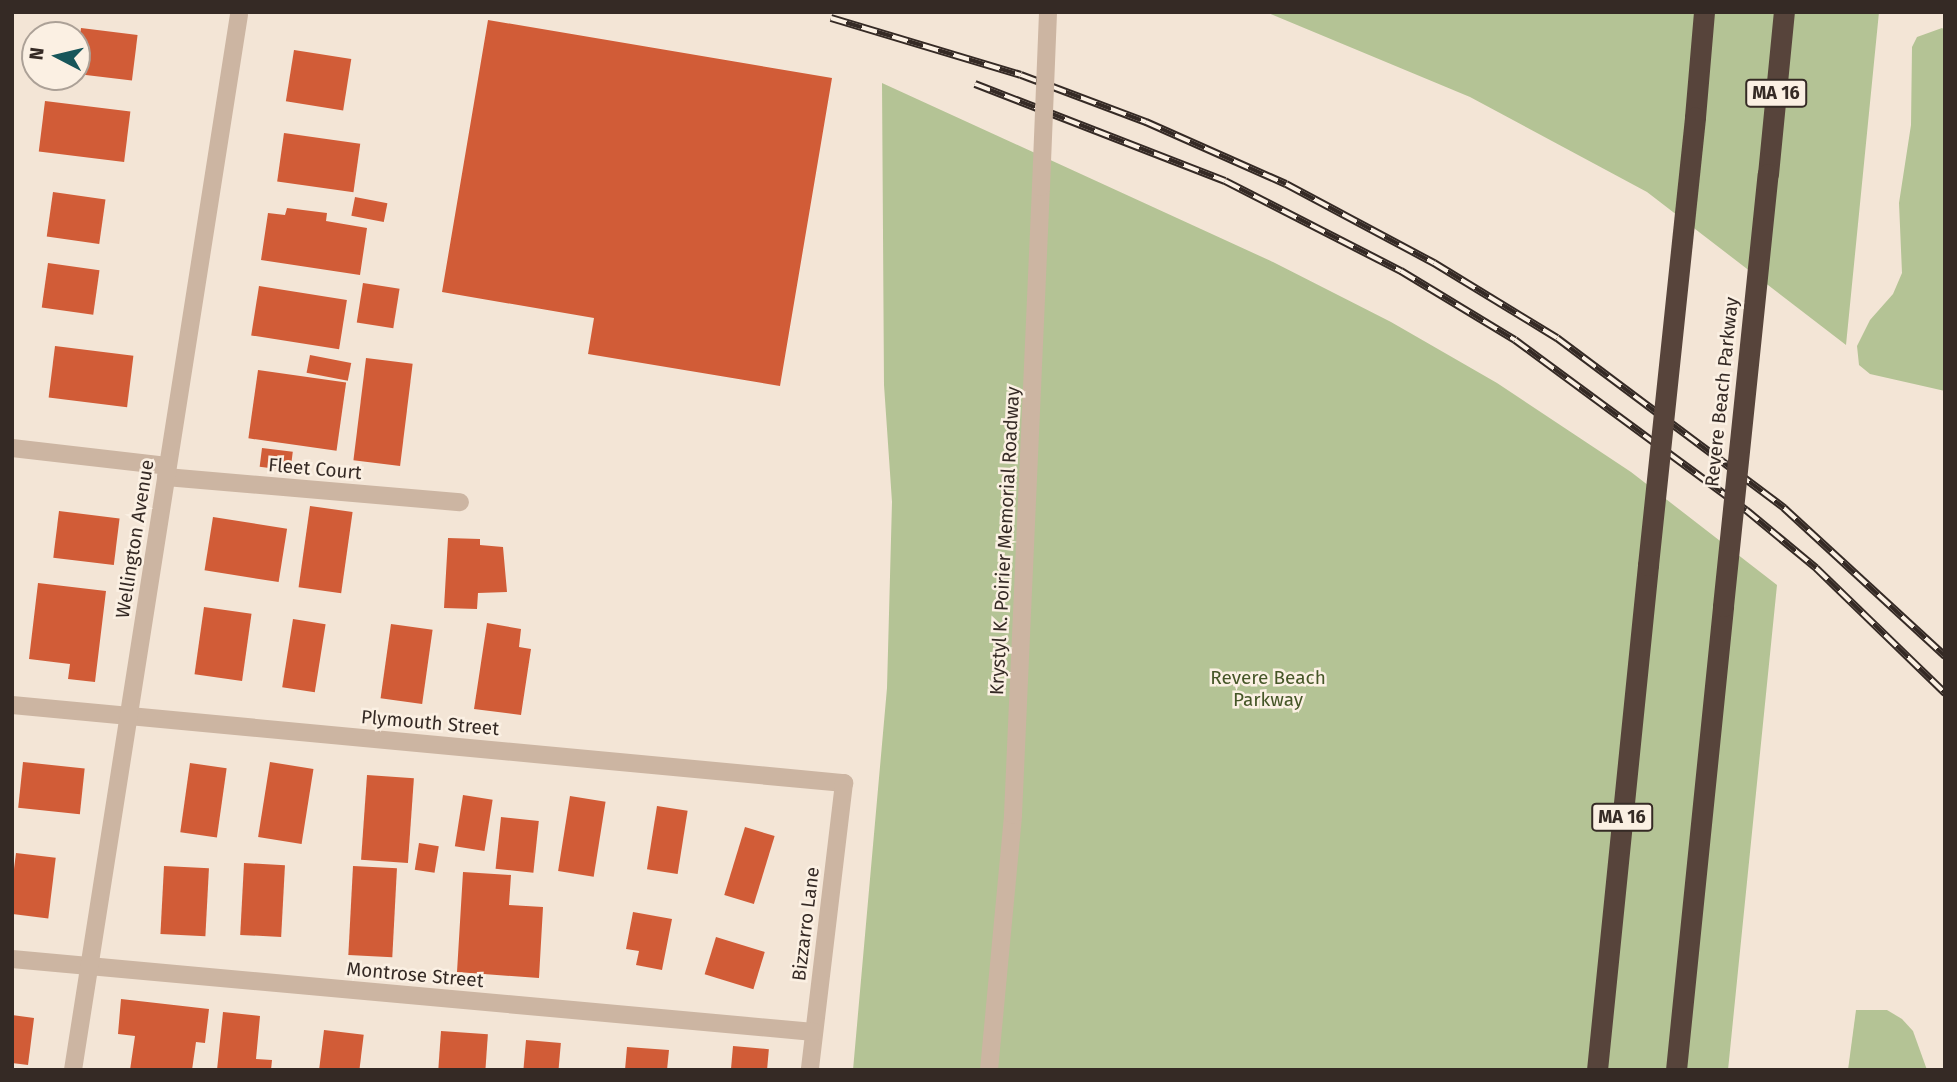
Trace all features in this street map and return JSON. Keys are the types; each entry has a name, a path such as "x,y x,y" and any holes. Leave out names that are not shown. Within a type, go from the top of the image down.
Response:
{"highway":[{"name":"MA 16","path":"1597,1070 1704,12"},
{"name":"Revere Beach Parkway","path":"1676,1070 1784,12"}],"street":[{"name":"Krystyl K. Poirier Memorial Roadway","path":"989,1070 1013,815 1048,12"},
{"name":"Wellington Avenue","path":"73,1070 239,15"},
{"name":"Fleet Court","path":"12,448 167,471 460,502"},
{"name":"Plymouth Street","path":"12,705 844,783"},
{"name":"Bizzarro Lane","path":"810,1070 844,783"},
{"name":"Montrose Street","path":"12,960 814,1032"}],"green space":[{"path":"1266,12 1879,12 1846,345 1647,192 1470,97"},
{"path":"1942,28 1945,30 1945,391 1870,374 1859,365 1857,346 1870,320 1893,294 1902,273 1899,203 1911,125 1912,47 1917,37"},
{"name":"Revere Beach Parkway","path":"882,83 1273,262 1391,322 1497,383 1631,472 1777,585 1728,1070 853,1070 887,688 892,502 884,385"},
{"path":"1856,1010 1887,1010 1902,1019 1913,1031 1927,1070 1848,1070"}],"building":[{"path":"488,20 832,78 780,386 588,354 594,318 442,292"},
{"path":"91,29 138,35 132,81 91,76"},
{"path":"294,50 351,59 343,110 286,101"},
{"path":"45,101 130,111 124,162 39,152"},
{"path":"284,133 360,144 353,192 277,182"},
{"path":"53,192 105,199 99,244 47,237"},
{"path":"355,197 387,203 384,222 351,216"},
{"path":"287,208 327,213 326,221 367,228 360,275 261,260 268,213 285,215"},
{"path":"48,263 99,270 93,315 42,308"},
{"path":"363,283 400,289 393,328 357,323"},
{"path":"259,286 347,300 339,349 251,335"},
{"path":"55,346 133,356 127,407 49,398"},
{"path":"310,355 351,363 348,381 307,373"},
{"path":"366,358 413,364 400,466 353,460"},
{"path":"258,370 346,382 337,451 248,438"},
{"path":"262,448 293,452 290,471 260,467"},
{"path":"310,506 353,512 341,593 299,587"},
{"path":"59,511 120,518 114,565 53,558"},
{"path":"213,517 287,529 279,582 205,570"},
{"path":"448,538 480,539 480,545 503,547 507,592 478,593 477,609 444,608"},
{"path":"38,583 106,591 95,682 68,679 70,664 29,659"},
{"path":"204,607 252,614 242,681 195,674"},
{"path":"293,619 326,624 315,692 282,687"},
{"path":"487,623 521,629 519,647 531,649 521,715 474,709"},
{"path":"391,624 433,630 422,704 381,698"},
{"path":"23,762 85,768 80,814 18,808"},
{"path":"270,762 313,769 302,844 258,837"},
{"path":"190,763 227,768 217,837 180,832"},
{"path":"367,775 414,778 408,863 361,860"},
{"path":"463,795 493,800 484,851 455,846"},
{"path":"570,796 606,802 594,877 558,871"},
{"path":"657,806 688,811 678,874 647,869"},
{"path":"501,817 539,821 533,873 496,869"},
{"path":"745,827 775,836 754,904 724,895"},
{"path":"419,843 439,846 435,873 415,870"},
{"path":"16,853 56,858 48,918 12,914"},
{"path":"244,863 285,865 281,937 240,935"},
{"path":"164,866 209,868 205,936 160,934"},
{"path":"353,866 397,868 392,957 348,955"},
{"path":"463,872 511,875 509,905 543,907 539,978 457,972"},
{"path":"633,912 672,919 662,970 636,965 639,951 626,949"},
{"path":"716,937 765,952 753,989 705,974"},
{"path":"121,999 209,1009 205,1043 196,1042 192,1070 130,1070 135,1036 118,1034"},
{"path":"223,1012 260,1016 256,1059 272,1060 271,1070 217,1070"},
{"path":"12,1015 34,1018 28,1065 12,1063"},
{"path":"324,1030 364,1035 359,1070 319,1070"},
{"path":"441,1031 488,1034 485,1070 438,1070"},
{"path":"526,1040 561,1043 559,1070 523,1070"},
{"path":"733,1046 769,1049 767,1070 731,1070"},
{"path":"627,1047 669,1050 667,1070 625,1070"}],"railway":[{"path":"831,18 1021,75 1146,122 1286,184 1434,263 1557,338 1784,508 1945,656"},
{"path":"975,84 1225,181 1401,271 1515,340 1746,510 1816,568 1945,693"}]}
